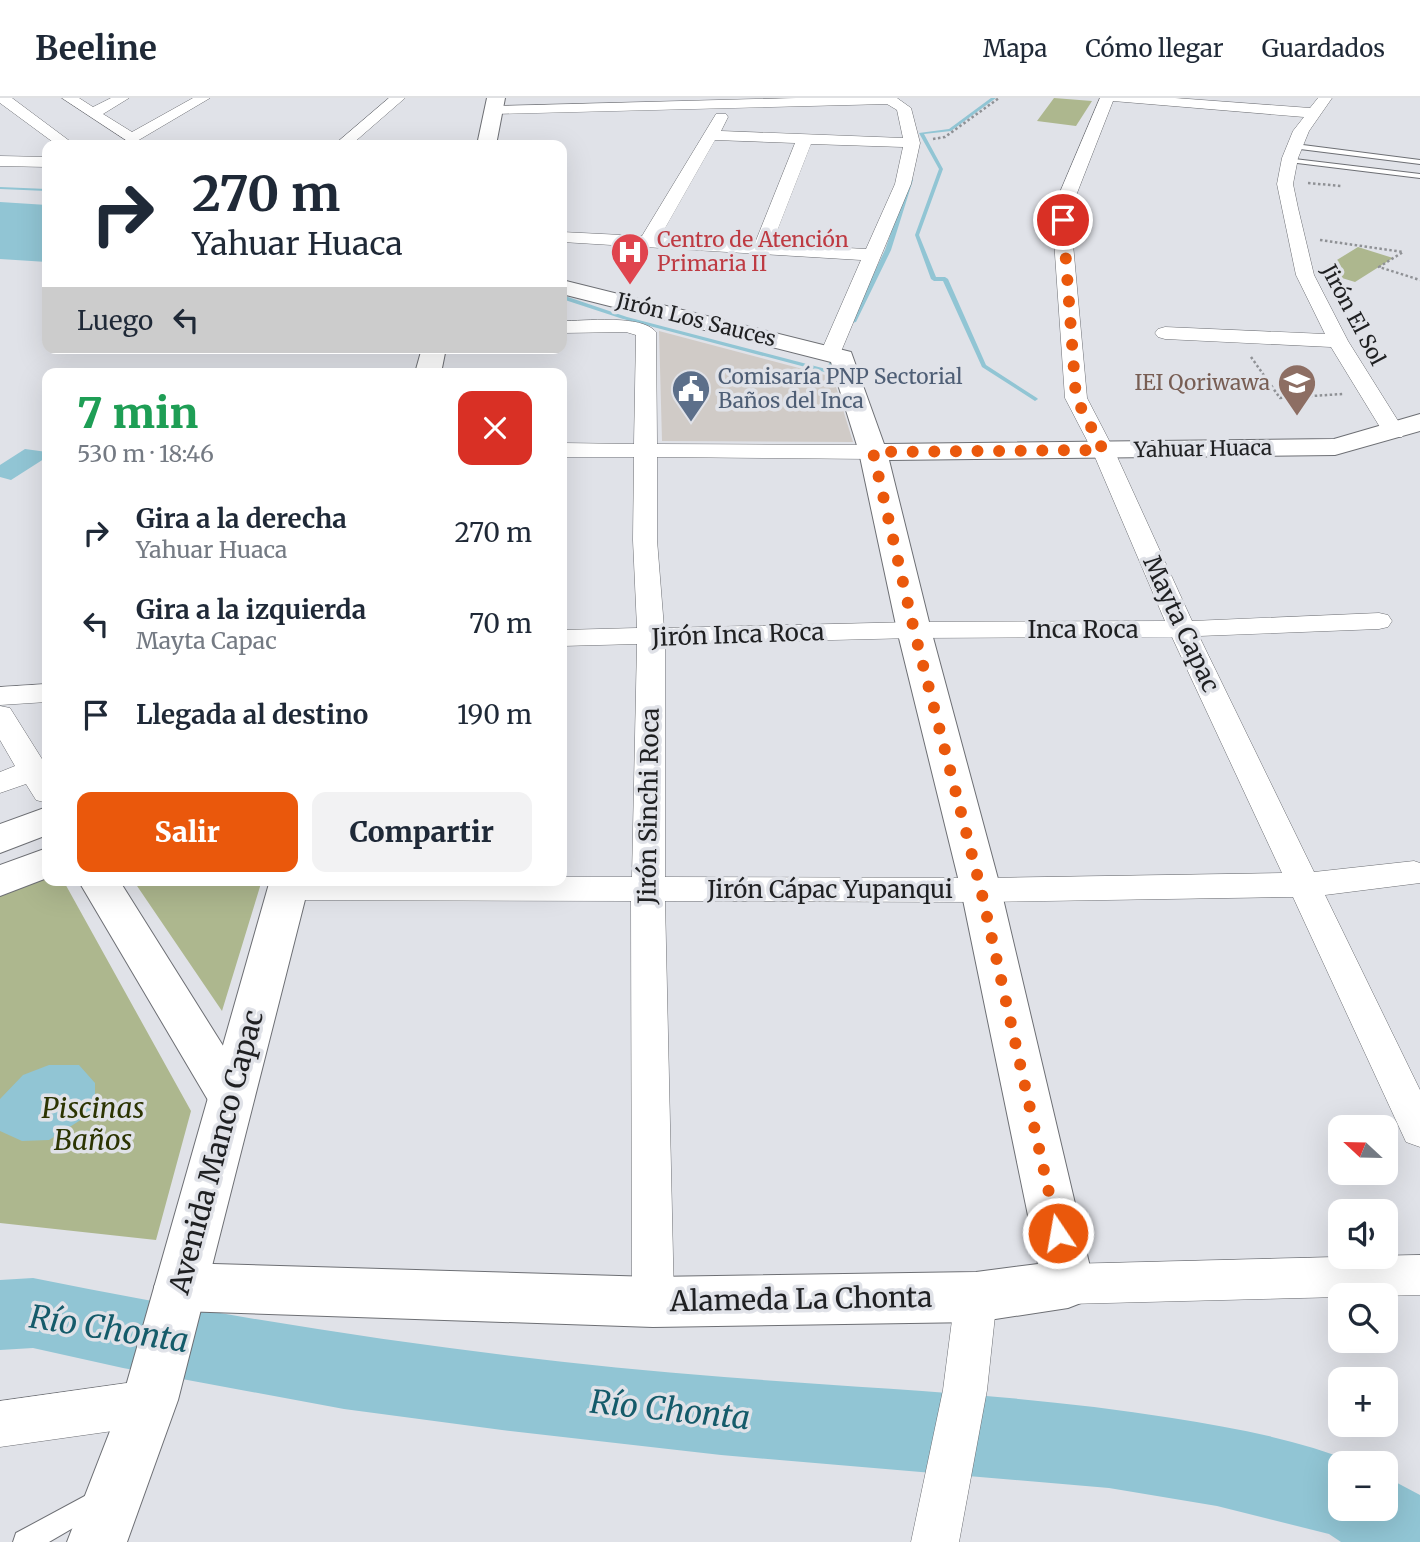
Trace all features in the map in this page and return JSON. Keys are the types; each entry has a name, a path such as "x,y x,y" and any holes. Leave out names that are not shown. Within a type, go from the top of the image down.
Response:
{"street":[{"path":"3,98 60,140"},
{"path":"69,98 132,139 203,98"},
{"path":"94,113 122,98"},
{"path":"348,140 398,98"},
{"name":"Mayta Capac","path":"1107,98 1061,211 1076,398 1103,450 1182,629 1420,1130"},
{"path":"1118,98 1320,106"},
{"path":"487,140 495,104 890,100 904,108 912,143 903,184 836,355 873,452 914,630 981,890 1068,1284"},
{"path":"648,242 712,135 726,101"},
{"name":"Jirón El Sol","path":"1320,106 1292,153 1285,184 1304,275 1338,341 1394,432"},
{"path":"712,135 912,143"},
{"path":"761,249 805,138"},
{"path":"0,161 42,162"},
{"path":"567,237 874,255"},
{"name":"Jirón Los Sauces","path":"567,288 836,355"},
{"path":"836,355 869,309"},
{"name":"Jirón Sinchi Roca","path":"567,327 627,326 646,332 645,540 651,637 648,891 653,1301"},
{"path":"1166,334 1338,341"},
{"name":"Yahuar Huaca","path":"567,450 873,452 1335,447 1394,432 1420,422"},
{"name":"Inca Roca","path":"914,630 1182,629 1379,621"},
{"name":"Jirón Inca Roca","path":"567,638 914,630"},
{"path":"0,696 42,693"},
{"path":"4,728 41,782"},
{"path":"0,783 41,782"},
{"path":"0,839 42,822"},
{"path":"0,881 42,865"},
{"name":"Jirón Cápac Yupanqui","path":"392,886 648,891 981,890 1303,885 1417,877"},
{"path":"102,886 231,1098"},
{"name":"Avenida Manco Capac","path":"97,1542 149,1401 288,886"},
{"name":"Alameda La Chonta","path":"179,1291 653,1301 976,1297 1068,1284 1420,1275"},
{"path":"934,1542 965,1390 976,1297"},
{"path":"0,1424 149,1401"}],"lane":[{"path":"1292,153 1420,162"},
{"path":"1292,153 1420,176"},
{"path":"25,1542 75,1516 117,1488"}],"path":[{"path":"931,139 945,137 999,98"},
{"path":"1308,239 1403,252 1379,267 1420,280"},
{"path":"1236,337 1280,398 1368,392"}],"green space":[{"path":"1054,98 1092,101 1076,126 1037,121"},
{"path":"1358,247 1393,258 1355,282 1319,271"},
{"name":"Piscinas Baños","path":"42,860 42,886 66,886 191,1111 156,1240 0,1223 0,879"},
{"path":"137,886 260,886 222,1011"}],"water":[{"path":"0,202 42,205 42,262 0,259"},
{"path":"25,449 42,451 42,460 11,480 0,477 0,465"},
{"path":"49,1065 79,1065 95,1083 95,1102 87,1116 49,1140 22,1141 0,1131 0,1099 23,1075"}],"building":[{"path":"659,331 833,377 853,442 662,441"}],"waterway":[{"path":"994,98 950,130 921,133 941,169 917,235 934,279 945,279 984,366 1035,399"},
{"path":"853,322 888,250 911,180"},
{"path":"0,188 42,190"},
{"path":"567,299 625,318 828,371 833,361"},
{"name":"Río Chonta","path":"0,1315 33,1313 123,1332 344,1371 502,1392 721,1416 1109,1448 1217,1466 1328,1493"},
{"name":"Río Chonta","path":"1384,1521 1420,1541"}],"place":[{"name":"Centro de Atención Primaria II","path":"630,286"},
{"name":"IEI Qoriwawa","path":"1297,417"},
{"name":"Comisaría PNP Sectorial Baños del Inca","path":"691,423"}],"route":[{"path":"1058,1233 981,890 914,630 873,452 1103,450 1076,398 1063,220"}]}
